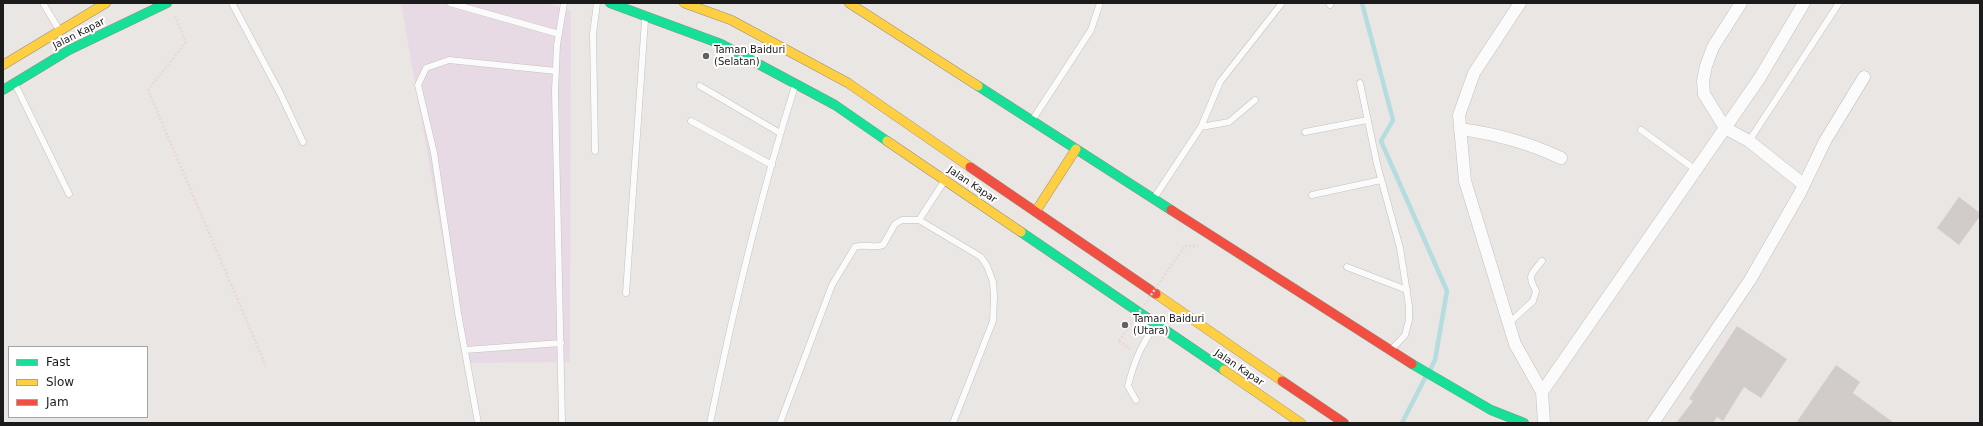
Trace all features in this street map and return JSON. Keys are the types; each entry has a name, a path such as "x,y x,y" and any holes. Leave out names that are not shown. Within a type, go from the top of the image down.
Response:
{"main road":[{"name":"Jalan Kapar","path":"3,65 106,3"},
{"name":"Jalan Kapar","path":"610,3 721,44 835,105 1302,423"},
{"name":"Jalan Kapar","path":"684,3 731,20 848,83 1036,211 1166,309 1334,420 1344,423"},
{"path":"849,3 1452,389 1491,410 1524,423"},
{"name":"Jalan Kapar","path":"3,90 70,50 170,6"},
{"path":"1036,211 1076,149"},
{"path":"1156,325 1166,309"},
{"path":"1257,393 1284,423"}],"street":[{"path":"1520,3 1474,73 1459,114 1465,181 1515,344 1542,392 1544,423"},
{"path":"1741,3 1713,47 1706,66 1703,81 1704,94 1725,128 1749,141 1803,184"},
{"path":"1542,392 1759,80 1804,3"},
{"path":"1653,423 1750,280 1825,141 1864,77"},
{"path":"1460,129 1498,134 1532,145 1561,158"}],"lane":[{"path":"42,3 60,31"},
{"path":"232,3 280,93 303,142"},
{"path":"450,3 559,34"},
{"path":"562,423 556,71 559,34 564,3"},
{"path":"595,151 594,34 597,3"},
{"path":"1032,121 1091,30 1100,3"},
{"path":"1154,199 1201,127 1220,82 1282,3"},
{"path":"1749,141 1839,3"},
{"path":"626,293 645,17"},
{"path":"478,423 434,153 418,85 426,68 449,60 556,71"},
{"path":"14,83 69,194"},
{"path":"1360,83 1381,180 1400,248 1409,306 1409,320 1405,335 1391,351"},
{"path":"710,423 742,282 772,164 780,133 796,85"},
{"path":"700,86 780,133"},
{"path":"1201,127 1229,122 1255,100"},
{"path":"1305,132 1367,120"},
{"path":"692,121 772,164"},
{"path":"1641,130 1696,170"},
{"path":"919,220 945,180"},
{"path":"1312,195 1381,180"},
{"path":"780,423 832,285 855,247 859,245 878,247 883,245 894,224 902,220 919,220 981,257 987,266 993,282 993,321 953,423"},
{"path":"1509,324 1532,301 1536,291 1530,281 1530,275 1542,261"},
{"path":"1347,267 1407,290"},
{"path":"1136,400 1128,386 1141,346 1156,325"},
{"path":"465,350 561,343"}],"path":[{"path":"170,6 186,42 148,90 266,366"},
{"path":"1138,354 1119,341 1185,246"}],"shaded area":[{"path":"401,3 546,3 571,11 570,362 464,363"}],"building":[{"path":"1959,197 1980,213 1980,216 1959,245 1937,228"},
{"path":"1737,326 1787,359 1761,398 1744,387 1723,421 1717,417 1713,423 1676,423 1693,401 1689,399"},
{"path":"1836,365 1860,382 1853,393 1894,423 1796,423"}],"waterway":[{"path":"1362,3 1393,120 1381,141 1447,291 1435,360 1430,370"},
{"path":"1402,423 1426,376"}],"traffic: fast":[{"path":"3,90 69,50 167,3"},
{"path":"610,3 721,44 835,105 887,141"},
{"path":"978,86 1171,210"},
{"path":"1021,232 1224,370"},
{"path":"1412,364 1491,410 1524,423"}],"traffic: slow":[{"path":"3,65 106,3"},
{"path":"684,3 731,20 848,83 970,167"},
{"path":"849,3 978,86"},
{"path":"887,141 1021,232"},
{"path":"1036,211 1076,149"},
{"path":"1156,294 1282,381"},
{"path":"1224,370 1301,423"}],"traffic: jam":[{"path":"970,167 1156,294"},
{"path":"1171,210 1412,364"},
{"path":"1282,381 1344,423"}],"place":[{"name":"Taman Baiduri (Selatan)","path":"706,56"},
{"name":"Taman Baiduri (Utara)","path":"1125,325"}]}
